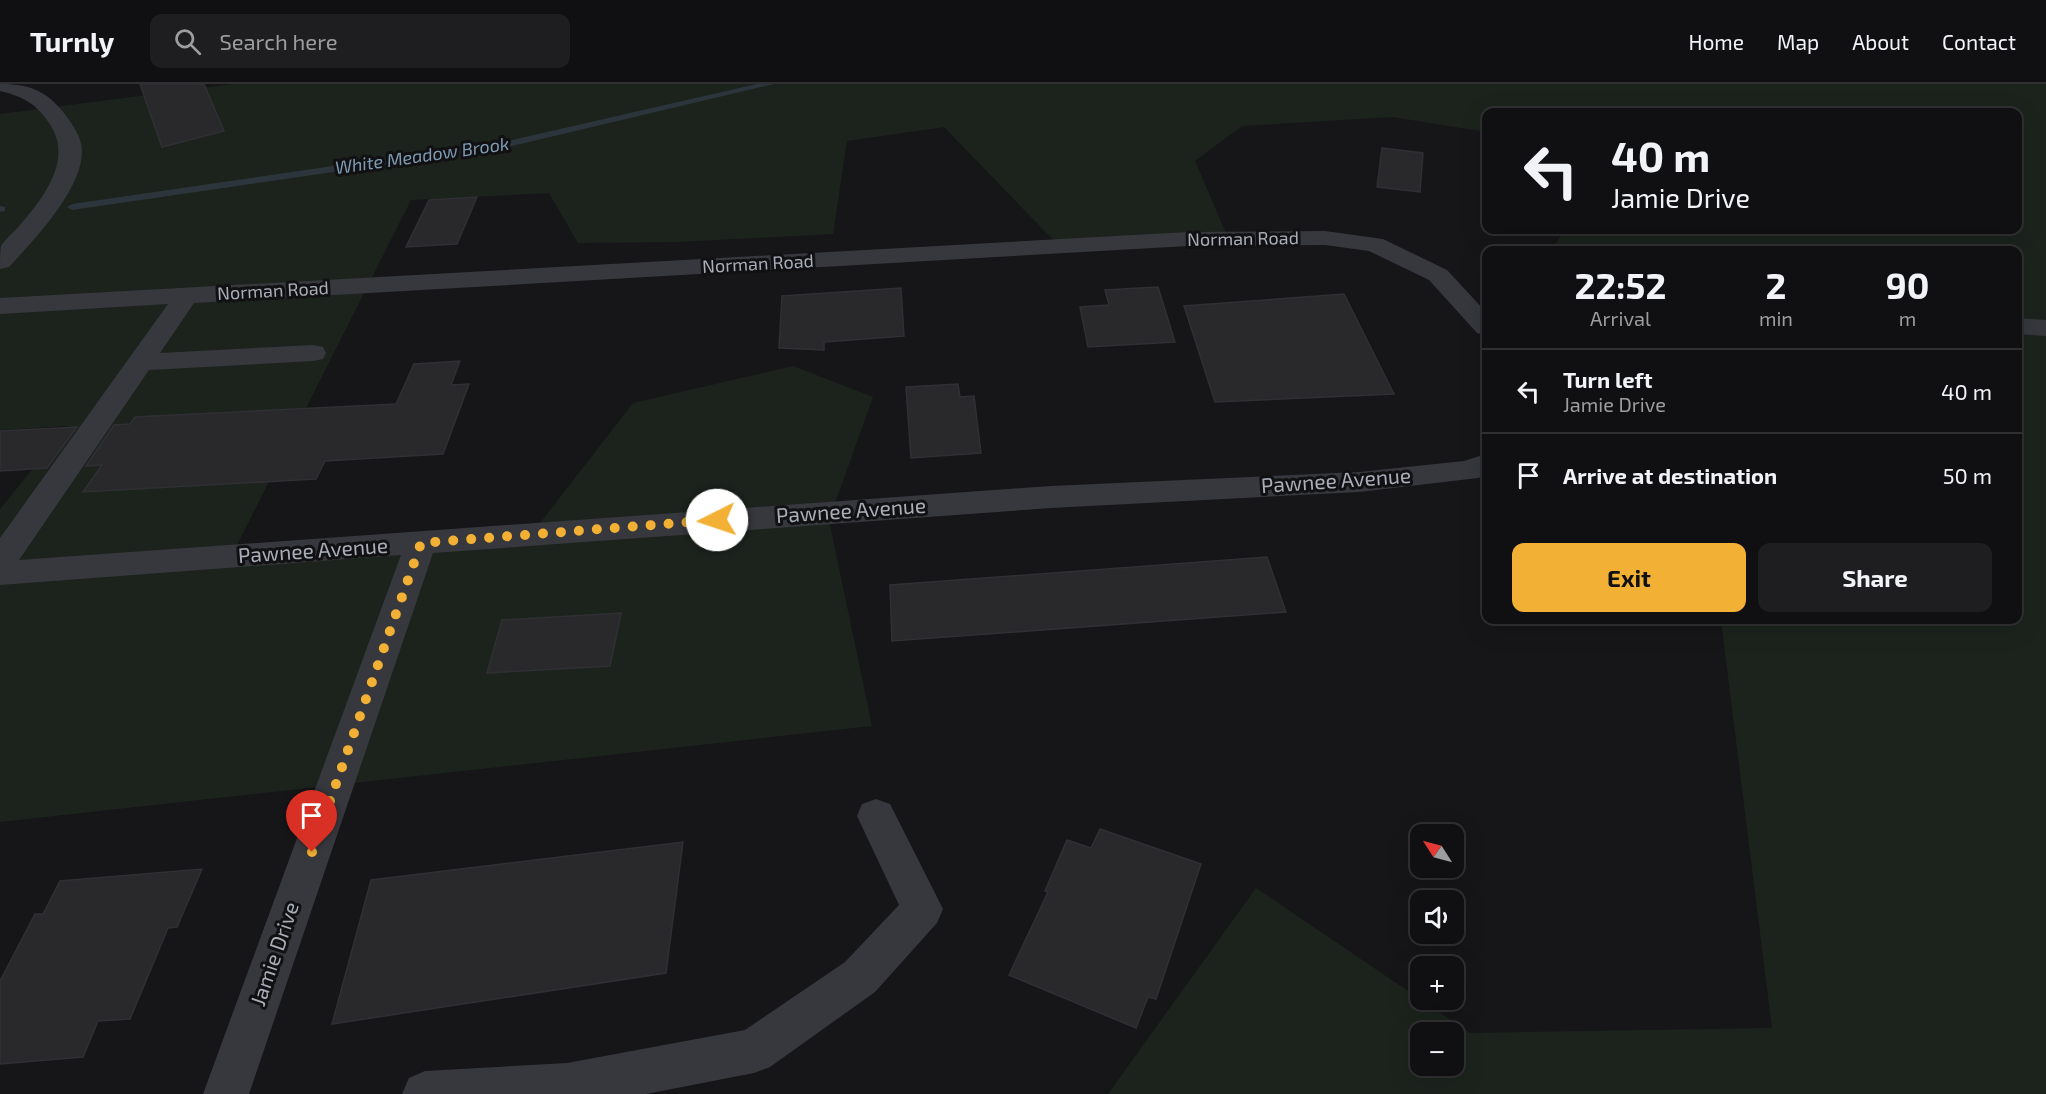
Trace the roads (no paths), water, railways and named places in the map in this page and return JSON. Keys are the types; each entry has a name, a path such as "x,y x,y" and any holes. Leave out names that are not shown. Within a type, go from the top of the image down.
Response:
{"street":[{"path":"0,85 34,95 58,118 71,149 65,178 41,215 0,262"},
{"name":"Norman Road","path":"0,306 1188,239 1325,238 1375,244 1438,275 1482,323"},
{"path":"0,562 187,295"},
{"path":"2022,326 2046,328"},
{"path":"140,362 313,353"},
{"name":"Pawnee Avenue","path":"0,573 1051,497 1359,482 1467,471 1482,465"},
{"name":"Jamie Drive","path":"226,1094 421,543"},
{"path":"425,1094 567,1086 754,1051 860,977 922,909 876,816"}],"waterway":[{"name":"White Meadow Brook","path":"72,207 512,143 769,84"}]}
